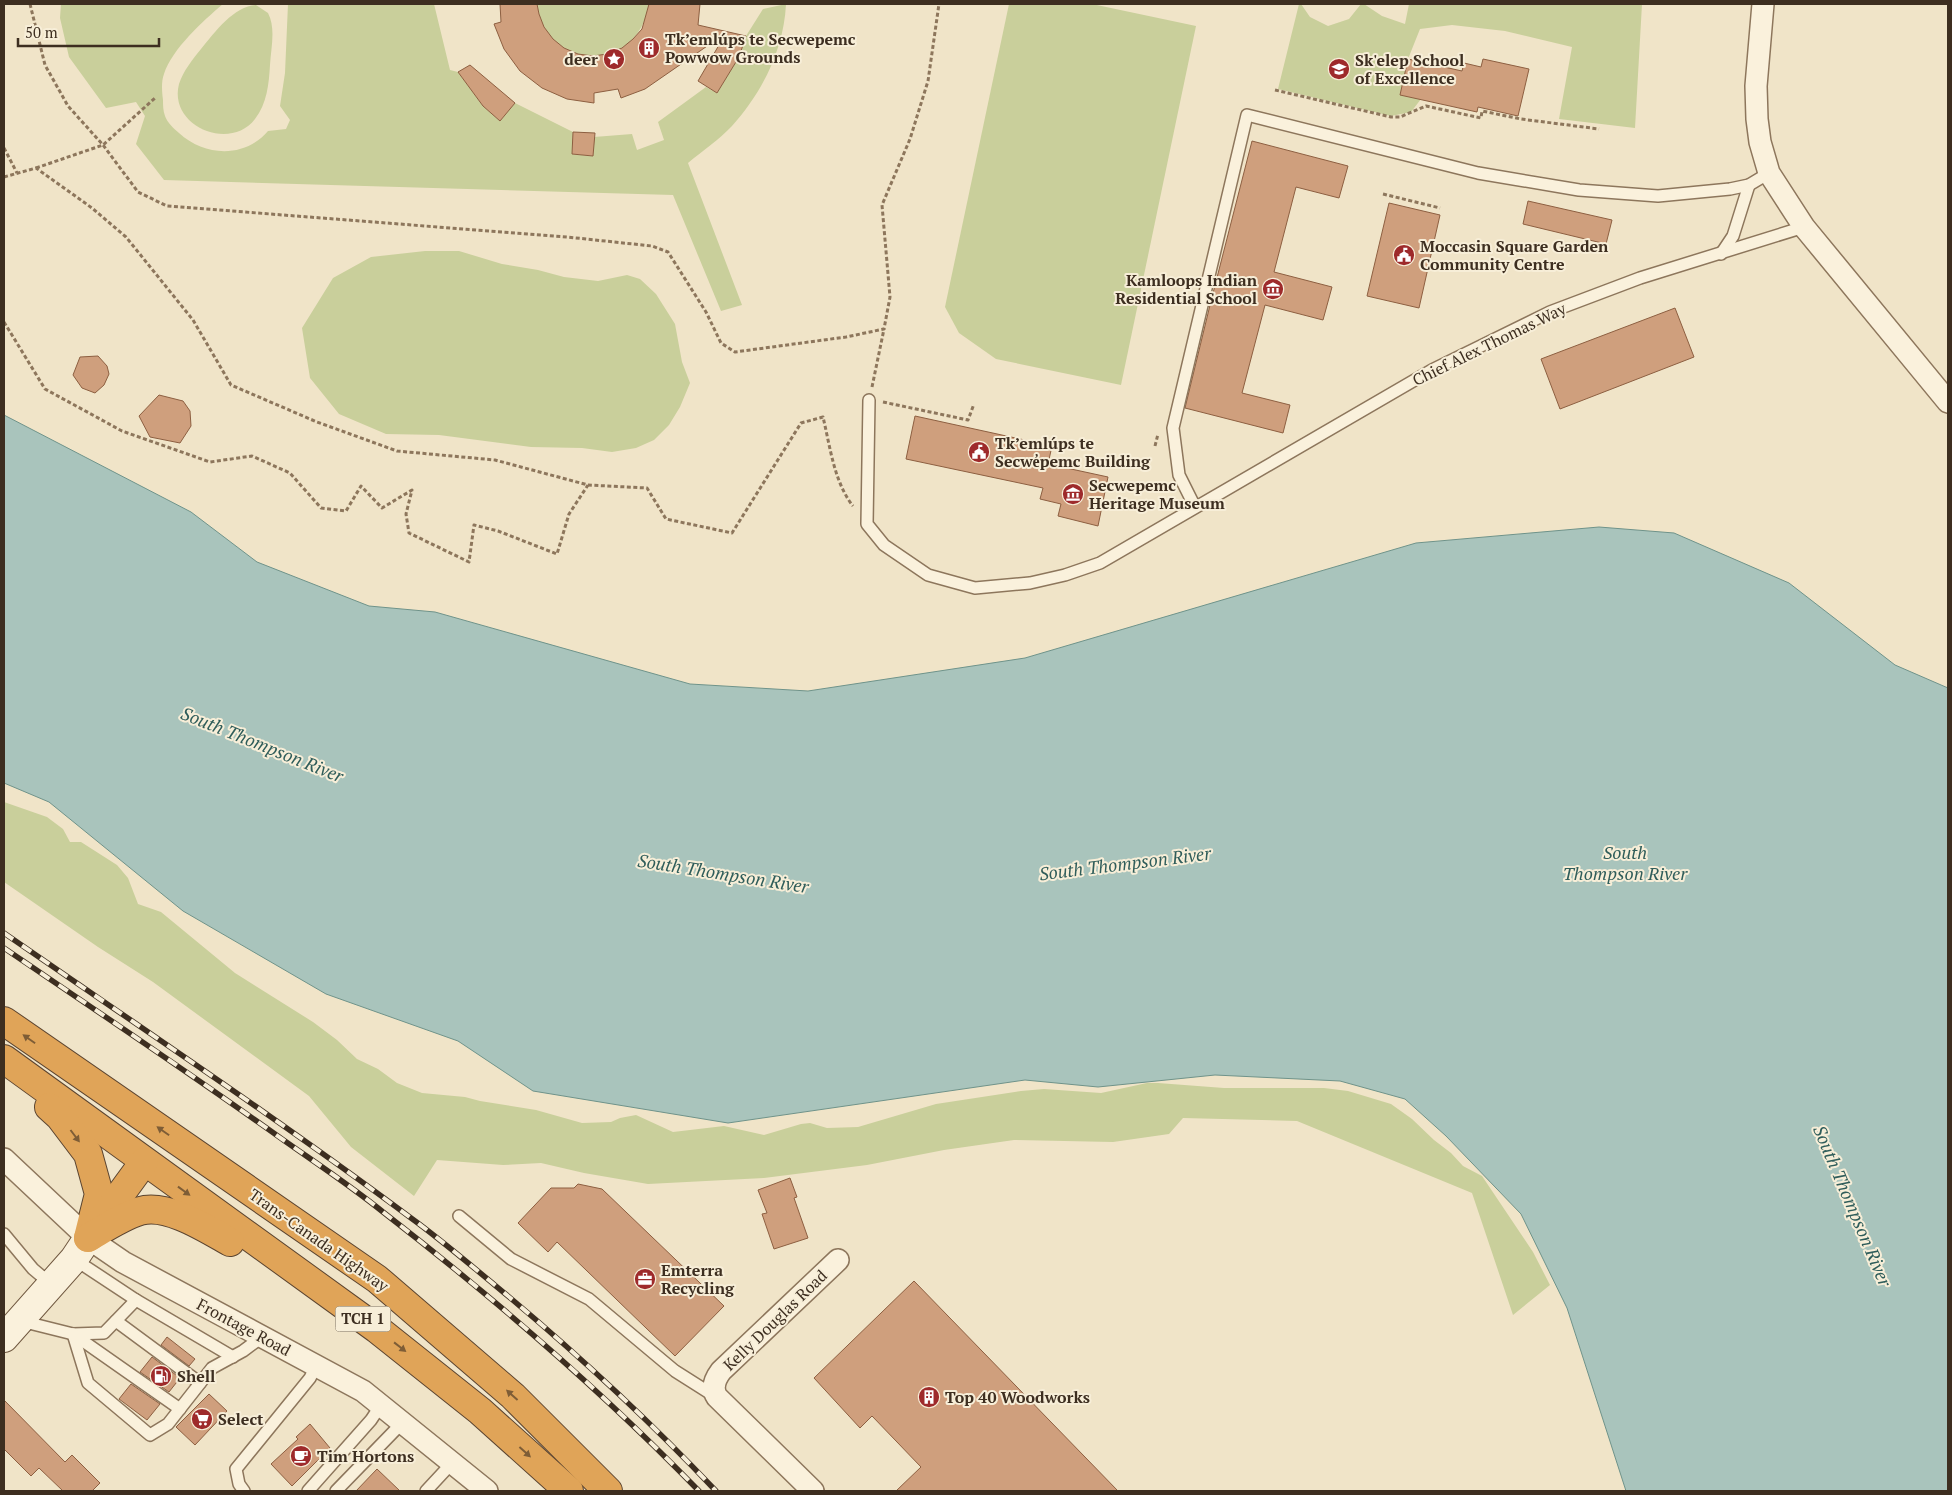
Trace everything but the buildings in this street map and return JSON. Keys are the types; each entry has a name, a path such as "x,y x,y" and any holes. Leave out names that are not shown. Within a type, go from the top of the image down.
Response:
{"highway":[{"name":"Trans-Canada Highway","path":"4,1021 377,1279 513,1396 608,1491"},
{"name":"TCH 1","path":"4,1059 377,1329 480,1411 568,1491"},
{"path":"4,1065 60,1117 88,1154 99,1194 81,1249"},
{"path":"81,1249 144,1162 218,1168"},
{"path":"81,1249 126,1216 142,1210 159,1210 193,1222 258,1256 377,1329"}],"street":[{"path":"1763,4 1756,86 1757,119 1760,142 1769,173 1804,227 1948,402"},
{"name":"Frontage Road","path":"4,1159 81,1249 123,1262 363,1391 487,1491"},
{"path":"12,1329 52,1285 81,1249"},
{"name":"Kelly Douglas Road","path":"717,1397 714,1387 721,1371 838,1260"},
{"path":"717,1397 813,1491"}],"lane":[{"path":"1195,507 1179,475 1173,428 1247,115 1478,173 1579,190 1658,196 1730,189 1749,185 1769,173"},
{"path":"1721,254 1732,236 1749,185"},
{"name":"Chief Alex Thomas Way","path":"868,524 884,545 928,576 975,588 1030,583 1065,575 1100,563 1432,370 1550,312 1640,278 1804,227"},
{"path":"868,524 870,400"},
{"path":"459,1216 511,1259 589,1299 675,1371 717,1397"},
{"path":"4,1234 33,1269 52,1285"},
{"path":"81,1249 136,1300 233,1357"},
{"path":"12,1329 73,1334 104,1334 136,1300"},
{"path":"116,1321 200,1383"},
{"path":"73,1334 88,1384 150,1435 168,1424 212,1368 233,1357 262,1337"},
{"path":"73,1334 180,1409"},
{"path":"244,1491 239,1484 236,1469 310,1378 316,1366"},
{"path":"308,1491 371,1420 381,1405"},
{"path":"336,1491 402,1423"},
{"path":"426,1491 452,1463"}],"path":[{"path":"30,4 45,65 68,106 103,145 138,192 166,206 652,246 668,252 706,312 721,343 735,352 846,337 884,329"},
{"path":"939,4 928,81 910,139 882,205 890,297 870,400 968,420 974,404"},
{"path":"1275,90 1391,118 1400,117 1426,106 1481,118 1482,111 1530,120 1599,129"},
{"path":"4,177 103,145 156,98"},
{"path":"4,148 17,173"},
{"path":"36,168 92,208 126,237 193,320 230,385 317,422 397,451 495,460 588,485 647,488 666,519 732,534 801,423 823,417 833,459 845,495 868,524"},
{"path":"1383,194 1440,208"},
{"path":"4,322 45,389 122,431 210,462 252,456 290,472 321,508 346,511 361,486 382,508 412,490 406,514 409,533 469,562 474,525 498,530 557,554 568,514 588,485"}],"green space":[{"path":"61,4 223,4 181,45 168,65 162,80 162,87 163,108 167,121 189,141 201,147 225,151 237,150 248,146 259,140 268,131 286,129 290,120 280,106 285,73 288,4 434,4 450,70 458,72 483,106 500,121 515,103 573,132 572,154 592,156 594,137 632,134 637,150 664,140 658,122 706,87 717,93 739,57 746,36 763,9 786,4 781,37 776,54 762,85 732,126 688,163 742,305 721,311 673,195 164,180 136,144 145,116 136,102 106,108 69,57 60,18"},
{"path":"537,4 649,4 641,27 628,43 611,53 592,56 573,52 557,43 544,26"},
{"path":"1009,4 1092,4 1196,26 1121,385 996,359 959,333 945,307"},
{"name":"Sk'elep School of Excellence","path":"1299,4 1301,4 1310,17 1328,26 1349,19 1361,4 1382,16 1405,24 1409,4 1642,4 1635,128 1559,119 1572,47 1505,31 1452,25 1420,29 1408,59 1401,95 1421,99 1411,112 1391,116 1278,89"},
{"path":"256,5 268,13 272,25 272,45 265,100 255,119 244,129 231,133 217,134 204,130 192,122 183,112 178,99 181,79 195,57 225,21 240,10"},
{"path":"425,251 459,251 502,264 538,270 564,277 598,281 627,275 640,279 656,294 675,324 682,362 690,383 680,407 669,425 654,440 636,448 612,452 582,448 531,447 439,435 386,434 339,414 310,378 302,328 333,278 371,257"},
{"path":"4,802 47,817 63,829 70,842 81,842 117,865 128,878 138,904 161,912 235,973 313,1022 337,1040 357,1059 378,1069 397,1083 422,1093 465,1097 536,1110 582,1123 611,1122 636,1115 673,1132 724,1126 764,1135 810,1123 827,1128 858,1127 936,1104 1044,1089 1101,1093 1147,1083 1158,1083 1224,1088 1324,1088 1348,1091 1391,1104 1412,1119 1463,1166 1482,1176 1533,1252 1550,1285 1513,1315 1472,1193 1297,1121 1183,1118 1169,1134 1113,1142 1014,1140 944,1150 867,1165 764,1178 648,1184 584,1173 541,1163 503,1165 437,1160 414,1196 351,1147 309,1096 153,982 98,947 4,882"}],"water":[{"name":"South Thompson River","path":"4,415 191,512 257,562 369,606 435,612 690,684 808,691 1025,658 1416,543 1599,527 1674,533 1789,583 1895,665 1948,688 1948,1491 1626,1491 1567,1308 1521,1214 1446,1136 1405,1099 1340,1081 1215,1075 1098,1087 1025,1080 728,1123 533,1091 458,1041 326,994 183,911 49,802 4,783"}],"railway":[{"path":"4,933 260,1109 433,1234 525,1310 581,1360 663,1437 716,1491"},
{"path":"4,948 144,1043 371,1202 506,1311 546,1346 624,1417 699,1491"}],"place":[{"name":"Tk’emlúps te Secwepemc Powwow Grounds","path":"649,48"},
{"name":"deer","path":"614,59"},
{"name":"Sk'elep School of Excellence","path":"1339,69"},
{"name":"Moccasin Square Garden Community Centre","path":"1404,255"},
{"name":"Kamloops Indian Residential School","path":"1273,289"},
{"name":"Tk’emlúps te Secwe̓pemc Building","path":"979,452"},
{"name":"Secwepemc Heritage Museum","path":"1073,494"},
{"name":"Emterra Recycling","path":"645,1279"},
{"name":"Shell","path":"161,1376"},
{"name":"Top 40 Woodworks","path":"929,1397"},
{"name":"Select","path":"202,1419"},
{"name":"Tim Hortons","path":"301,1456"}]}
